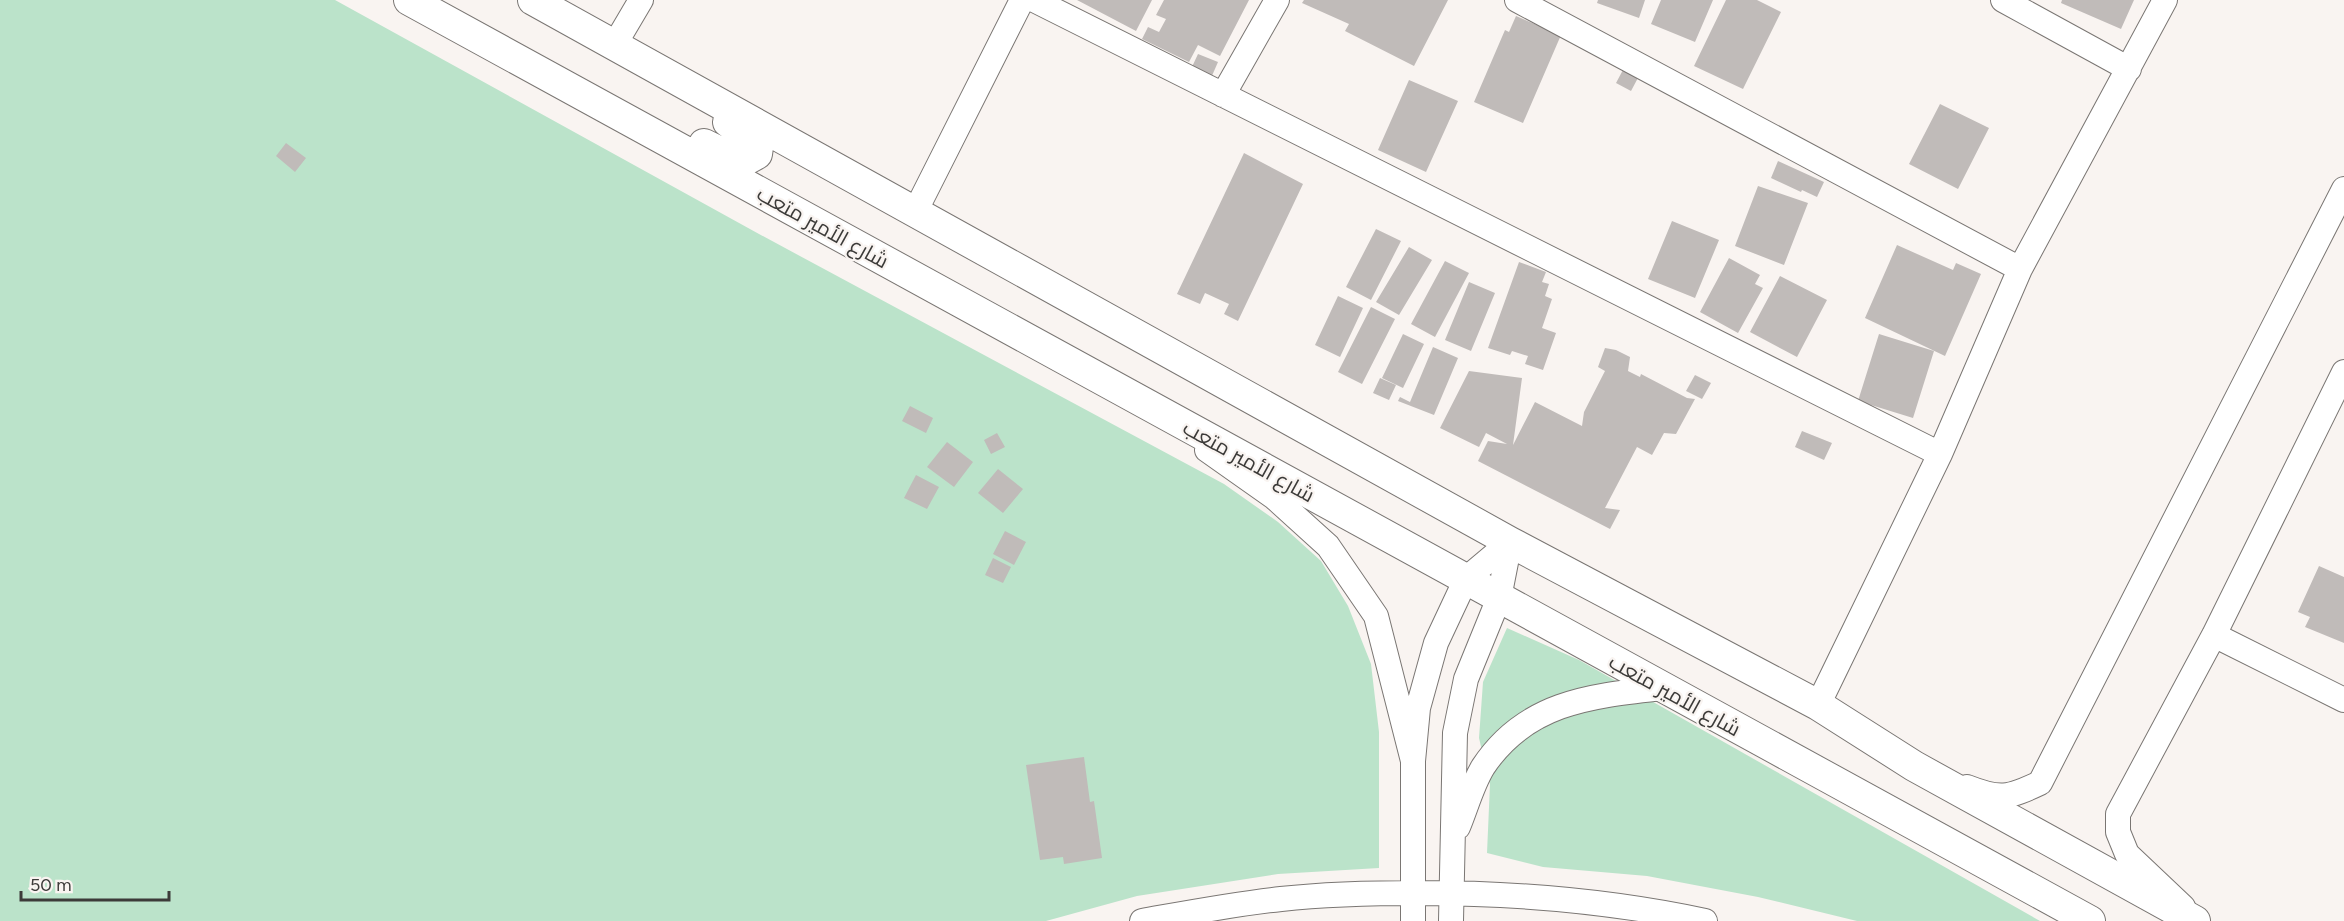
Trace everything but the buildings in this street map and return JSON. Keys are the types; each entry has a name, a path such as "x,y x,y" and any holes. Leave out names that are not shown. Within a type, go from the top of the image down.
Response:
{"main road":[{"path":"533,0 1510,542 1818,705 1914,766 2196,921"},
{"path":"420,6 726,155 746,160 757,154 758,147 747,136 615,44"},
{"name":"شارع الأمير متعب","path":"420,6 2090,921"}],"street":[{"path":"615,44 641,0"},
{"path":"915,212 1022,0"},
{"path":"1034,0 1940,454"},
{"path":"1223,95 1277,0"},
{"path":"1517,0 2020,268"},
{"path":"2003,0 2129,69"},
{"path":"1818,705 1940,454 2020,268 2129,69 2164,0"},
{"path":"1914,766 1987,795 2013,796 2040,783 2344,189"},
{"path":"2196,921 2127,854 2118,832 2118,814 2214,634 2344,372"},
{"path":"1134,399 1275,498 1328,546 1376,616 1409,708 1413,761 1413,921"},
{"path":"1409,708 1466,579 1510,542"},
{"path":"1451,921 1455,733 1466,679 1499,598 1510,542"},
{"path":"2214,634 2344,700"},
{"path":"1452,840 1482,769 1507,736 1541,714 1596,695 1662,688"},
{"path":"1142,921 1281,899 1366,893 1486,893 1560,898 1652,910 1705,921"}],"green space":[{"path":"0,0 335,0 759,234 1224,484 1278,522 1321,561 1348,606 1371,664 1379,732 1379,868 1278,874 1137,896 1046,921 0,921"},
{"path":"1507,628 1579,660 2040,921 1857,921 1758,897 1647,876 1543,867 1487,853 1490,784 1479,738 1483,682"}]}
